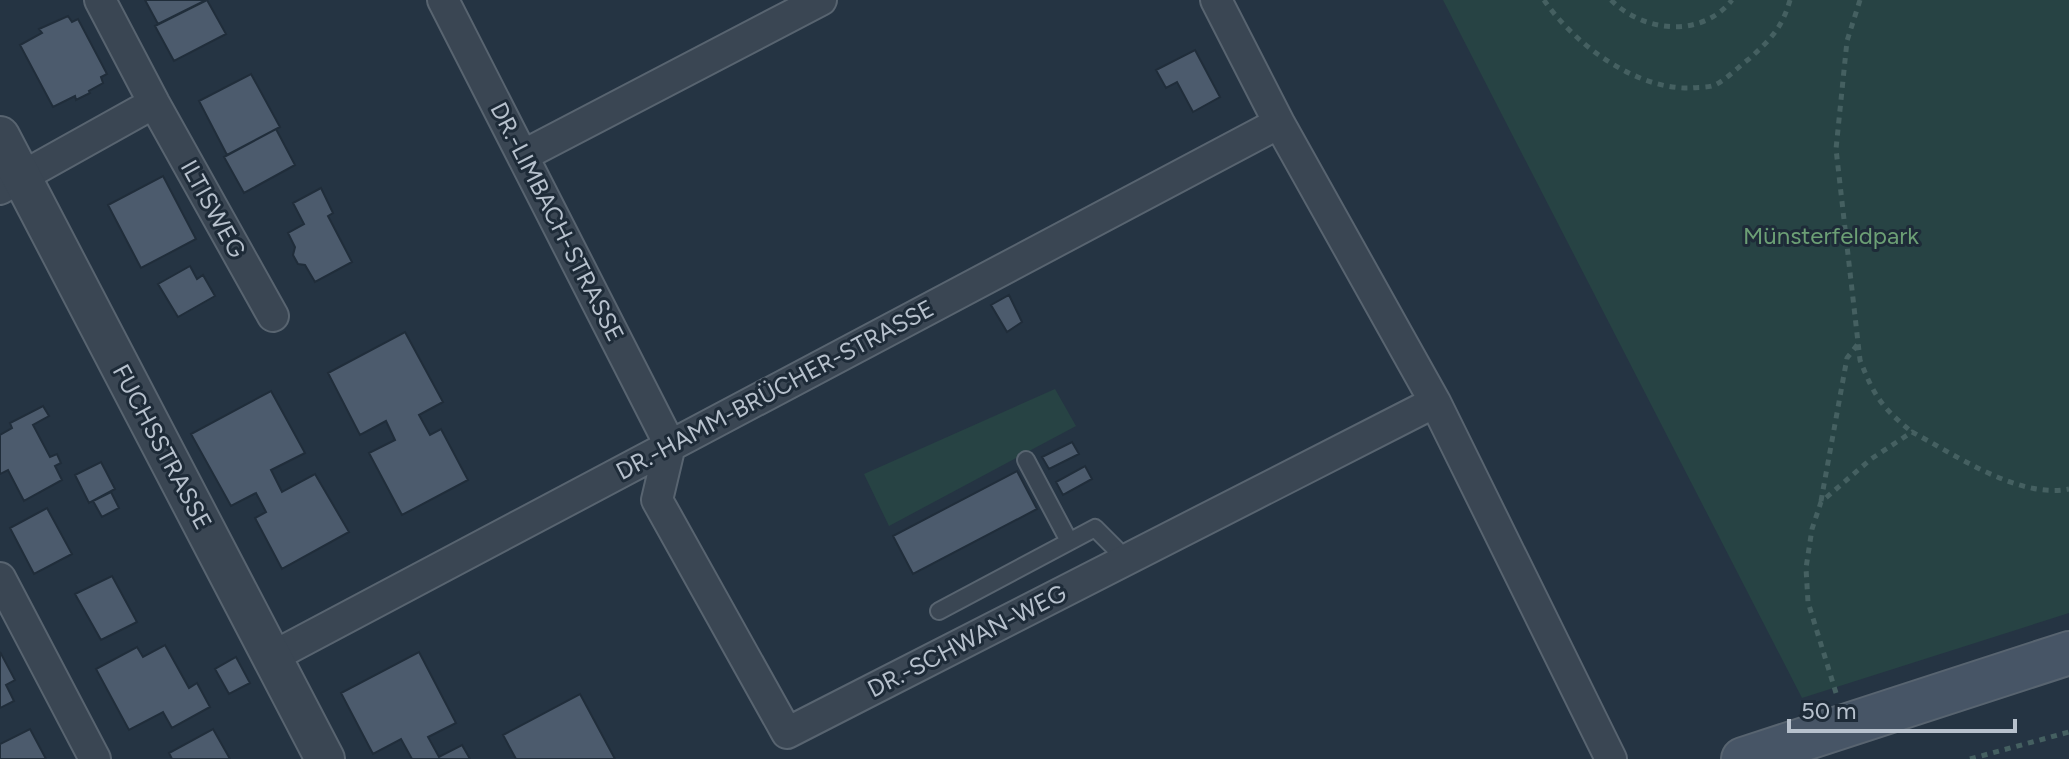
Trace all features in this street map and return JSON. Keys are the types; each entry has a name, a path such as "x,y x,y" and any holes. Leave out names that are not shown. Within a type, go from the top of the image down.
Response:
{"main road":[{"path":"1743,759 2069,653"}],"street":[{"name":"ILTISWEG","path":"100,0 273,316"},
{"name":"DR.-LIMBACH-STRASSE","path":"443,0 670,445"},
{"path":"524,155 821,0"},
{"path":"1216,0 1279,123 1435,402 1611,759"},
{"path":"11,183 154,103"},
{"name":"DR.-HAMM-BRÜCHER-STRASSE","path":"272,657 1279,123"},
{"name":"FUCHSSTRASSE","path":"0,136 11,183 325,759"},
{"name":"DR.-SCHWAN-WEG","path":"670,445 657,500 787,733 1435,402"},
{"path":"0,578 95,759"}],"lane":[{"path":"1026,460 1069,541"},
{"path":"939,611 1095,528 1116,549 1123,561"}],"path":[{"path":"1544,0 1555,17 1582,42 1639,79 1674,88 1713,86 1732,73 1761,48 1783,23 1790,0"},
{"path":"1611,0 1623,13 1650,25 1692,28 1725,8 1732,0"},
{"path":"1860,0 1847,41 1836,149 1860,360 1872,391 1888,412 1912,432 1998,476 2032,489 2055,492 2069,489"},
{"path":"1850,726 1829,673 1808,602 1806,568 1847,358 1858,344"},
{"path":"1821,502 1871,459 1912,432"},
{"path":"1970,759 2069,732"}],"green space":[{"name":"Münsterfeldpark","path":"1443,0 2069,0 2069,613 1802,698"},
{"path":"1055,389 1076,426 889,526 864,474"}],"building":[{"path":"145,0 206,0 158,24"},
{"path":"207,0 226,34 174,61 155,26"},
{"path":"68,16 72,22 78,19 107,74 101,77 103,83 90,93 76,100 75,96 53,107 20,45 42,33 39,29"},
{"path":"1195,50 1220,97 1193,112 1177,82 1166,88 1156,70"},
{"path":"251,74 280,127 227,155 199,101"},
{"path":"276,129 295,165 244,193 224,157"},
{"path":"163,176 196,239 141,268 108,205"},
{"path":"321,188 333,213 328,216 352,262 315,282 305,265 298,264 293,255 295,247 288,233 304,224 293,203"},
{"path":"190,266 197,279 203,275 215,296 178,317 158,284"},
{"path":"1009,295 1022,322 1007,332 991,305"},
{"path":"405,332 443,402 419,415 430,435 441,429 468,480 402,515 369,453 395,440 386,421 360,435 328,373"},
{"path":"271,391 305,453 271,470 282,492 315,474 349,532 282,569 255,518 266,512 256,493 231,506 191,434"},
{"path":"43,406 49,416 33,425 50,457 57,454 61,463 55,466 62,480 24,501 8,470 0,474 0,435 12,428 10,423"},
{"path":"1072,442 1079,454 1049,469 1042,457"},
{"path":"101,462 115,489 89,503 75,475"},
{"path":"1085,466 1092,479 1063,495 1056,482"},
{"path":"1017,471 1037,509 913,574 893,536"},
{"path":"111,492 119,508 102,517 93,501"},
{"path":"47,508 72,554 34,574 10,528"},
{"path":"112,576 137,622 101,640 75,594"},
{"path":"165,645 189,688 197,683 210,707 172,728 163,712 129,730 96,669 137,647 143,657"},
{"path":"0,652 15,680 6,685 14,701 0,708"},
{"path":"419,652 456,723 428,737 439,757 462,745 470,759 412,759 401,739 373,754 341,693"},
{"path":"236,657 250,683 229,694 215,669"},
{"path":"580,694 615,759 516,759 503,735"},
{"path":"30,729 46,759 0,759 0,744"},
{"path":"213,729 230,759 172,759 169,753"}]}
